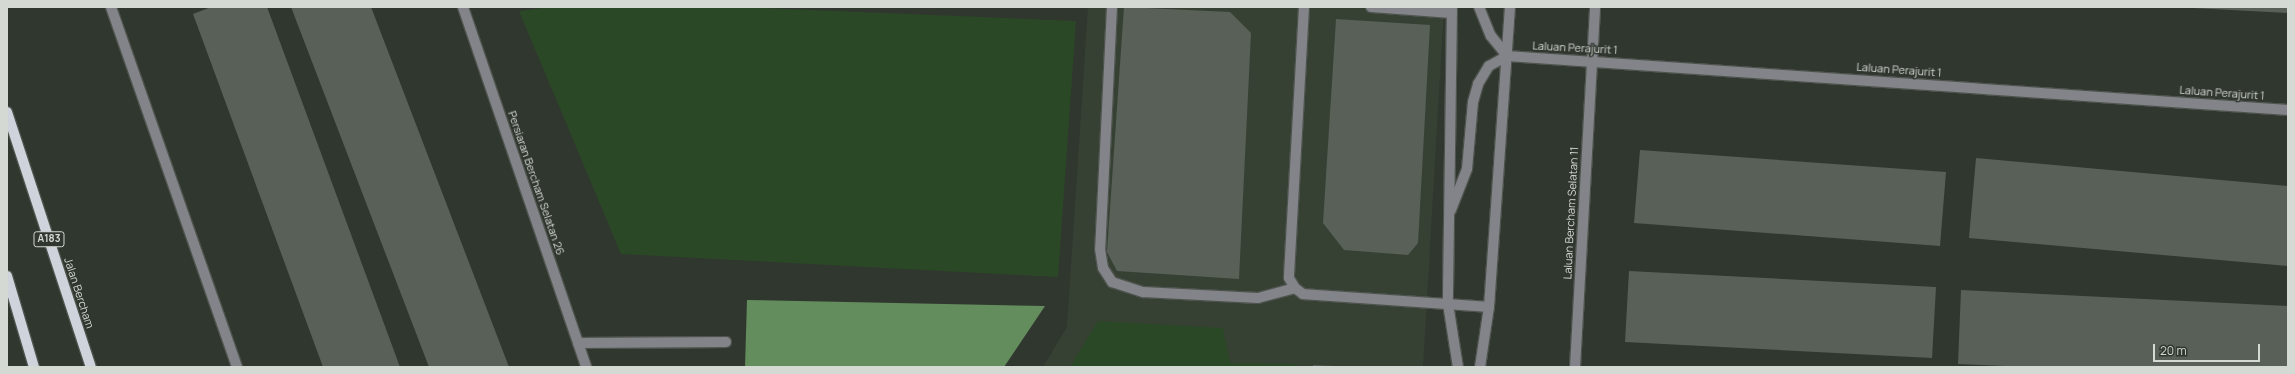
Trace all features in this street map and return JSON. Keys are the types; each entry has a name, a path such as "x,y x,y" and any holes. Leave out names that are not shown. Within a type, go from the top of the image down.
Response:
{"main road":[{"name":"Jalan Bercham","path":"7,112 90,367"},
{"path":"7,276 34,367"}],"street":[{"path":"111,7 237,367"},
{"name":"Persiaran Bercham Selatan 26","path":"463,7 586,367"},
{"path":"1112,7 1100,249 1103,268 1112,282 1142,292 1258,298 1295,288"},
{"path":"1304,7 1289,278 1295,288 1303,294 1489,307"},
{"path":"1371,7 1452,10 1448,304 1458,367"},
{"path":"1479,7 1491,36 1507,56"},
{"path":"1480,367 1489,307 1510,7"},
{"name":"Laluan Bercham Selatan 11","path":"1575,367 1595,7"},
{"path":"1448,217 1467,169 1473,102 1478,84 1489,66 1507,56"},
{"name":"Laluan Perajurit 1","path":"1507,56 1592,60 2288,110"},
{"path":"578,343 726,342"}],"shaded area":[{"path":"549,7 741,7 1076,21 1058,277 621,254 519,11"},
{"path":"1088,7 1444,7 1423,367 1043,367 1067,327"},
{"path":"747,300 1045,306 1004,367 745,367"},
{"path":"1098,321 1223,328 1230,363 1297,364 1297,367 1070,367"}],"building":[{"path":"211,7 267,7 400,367 323,367 193,14"},
{"path":"291,7 371,7 509,367 429,367"},
{"path":"1124,7 1230,12 1251,33 1239,279 1117,271 1107,252"},
{"path":"2288,7 2288,13 2193,8"},
{"path":"1336,19 1430,25 1418,243 1408,255 1344,250 1323,223"},
{"path":"1640,150 1946,172 1940,246 1634,223"},
{"path":"1976,158 2288,186 2288,266 1969,238"},
{"path":"1629,271 1936,287 1932,358 1625,342"},
{"path":"1961,290 2288,306 2288,367 2028,367 1958,364"},
{"path":"1313,365 1334,366 1334,367 1313,367"}]}
